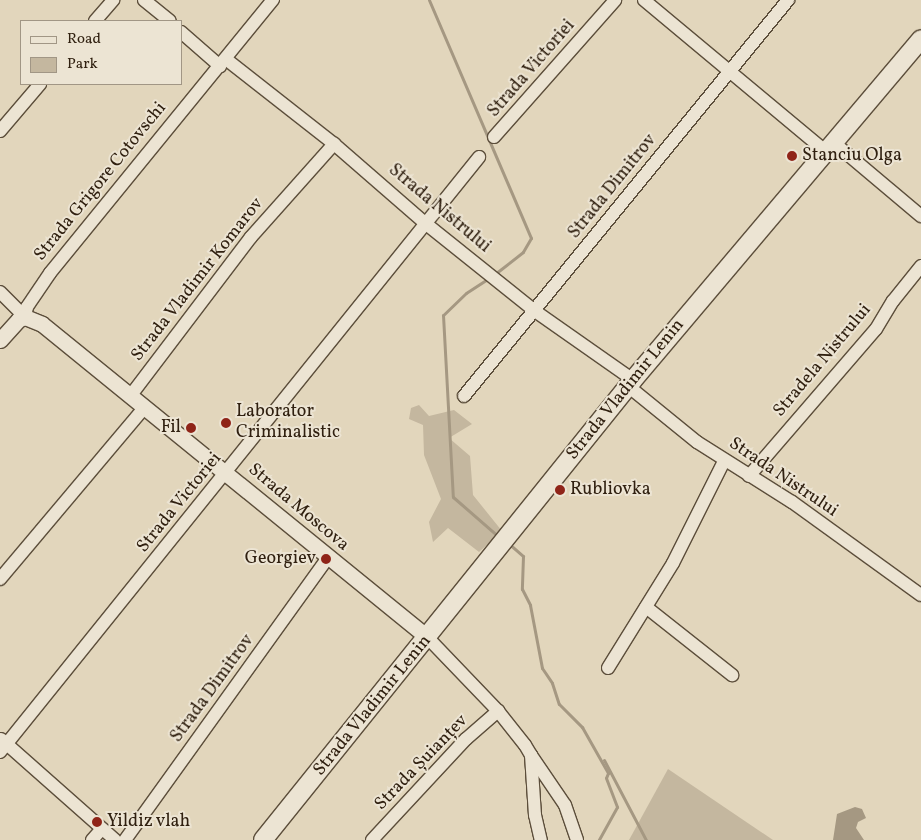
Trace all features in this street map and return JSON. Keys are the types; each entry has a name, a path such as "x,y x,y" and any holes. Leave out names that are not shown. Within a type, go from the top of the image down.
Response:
{"main road":[{"name":"Strada Vladimir Lenin","path":"263,840 428,638 630,383 921,39"}],"street":[{"path":"95,20 113,0"},
{"path":"144,0 169,20"},
{"name":"Strada Grigore Cotovschi","path":"0,340 14,323 25,317 27,307 50,273 273,0"},
{"name":"Strada Victoriei","path":"494,137 615,0"},
{"path":"644,0 730,70 921,216"},
{"name":"Strada Dimitrov","path":"464,396 788,0"},
{"name":"Strada Nistrului","path":"182,33 334,144 424,223 630,383 724,460 792,502 921,595"},
{"path":"0,130 39,85"},
{"name":"Strada Vladimir Komarov","path":"131,395 251,237 334,144"},
{"name":"Strada Victoriei","path":"2,745 227,473 424,223 480,157"},
{"name":"Stradela Nistrului","path":"749,476 876,329 893,301 921,266"},
{"name":"Strada Moscova","path":"0,292 25,317 42,324 428,638 521,737 530,755 564,805 577,840"},
{"path":"0,579 144,408"},
{"path":"608,668 686,540 724,460"},
{"name":"Strada Dimitrov","path":"125,840 328,558"},
{"path":"646,607 732,675"},
{"name":"Strada Șuianțev","path":"372,840 466,739 498,711"},
{"path":"2,745 115,840"},
{"name":"Strada Moscova","path":"530,755 535,815 541,840"},
{"path":"92,840 102,829"}],"green space":[{"path":"419,405 429,416 454,410 472,424 449,438 470,456 473,495 502,531 479,552 448,528 433,542 429,522 441,499 424,455 423,425 409,419 411,408"},
{"path":"668,769 773,840 629,840"}],"shaded area":[{"path":"855,807 862,809 866,818 858,822 856,828 864,840 833,840 837,814"}],"waterway":[{"path":"429,0 531,238 523,252 494,275"},
{"path":"489,278 466,293 443,315 453,497 499,537"},
{"path":"508,543 523,556 522,589 530,605 542,668 552,683 559,704 582,727 608,773 606,778 617,807 599,840"},
{"path":"604,760 646,840"}],"place":[{"name":"Stanciu Olga","path":"792,156"},
{"name":"Laborator Criminalistic","path":"226,423"},
{"name":"Fil","path":"191,428"},
{"name":"Rubliovka","path":"560,490"},
{"name":"Georgiev","path":"326,559"},
{"name":"Yildiz vlah","path":"97,822"}]}
